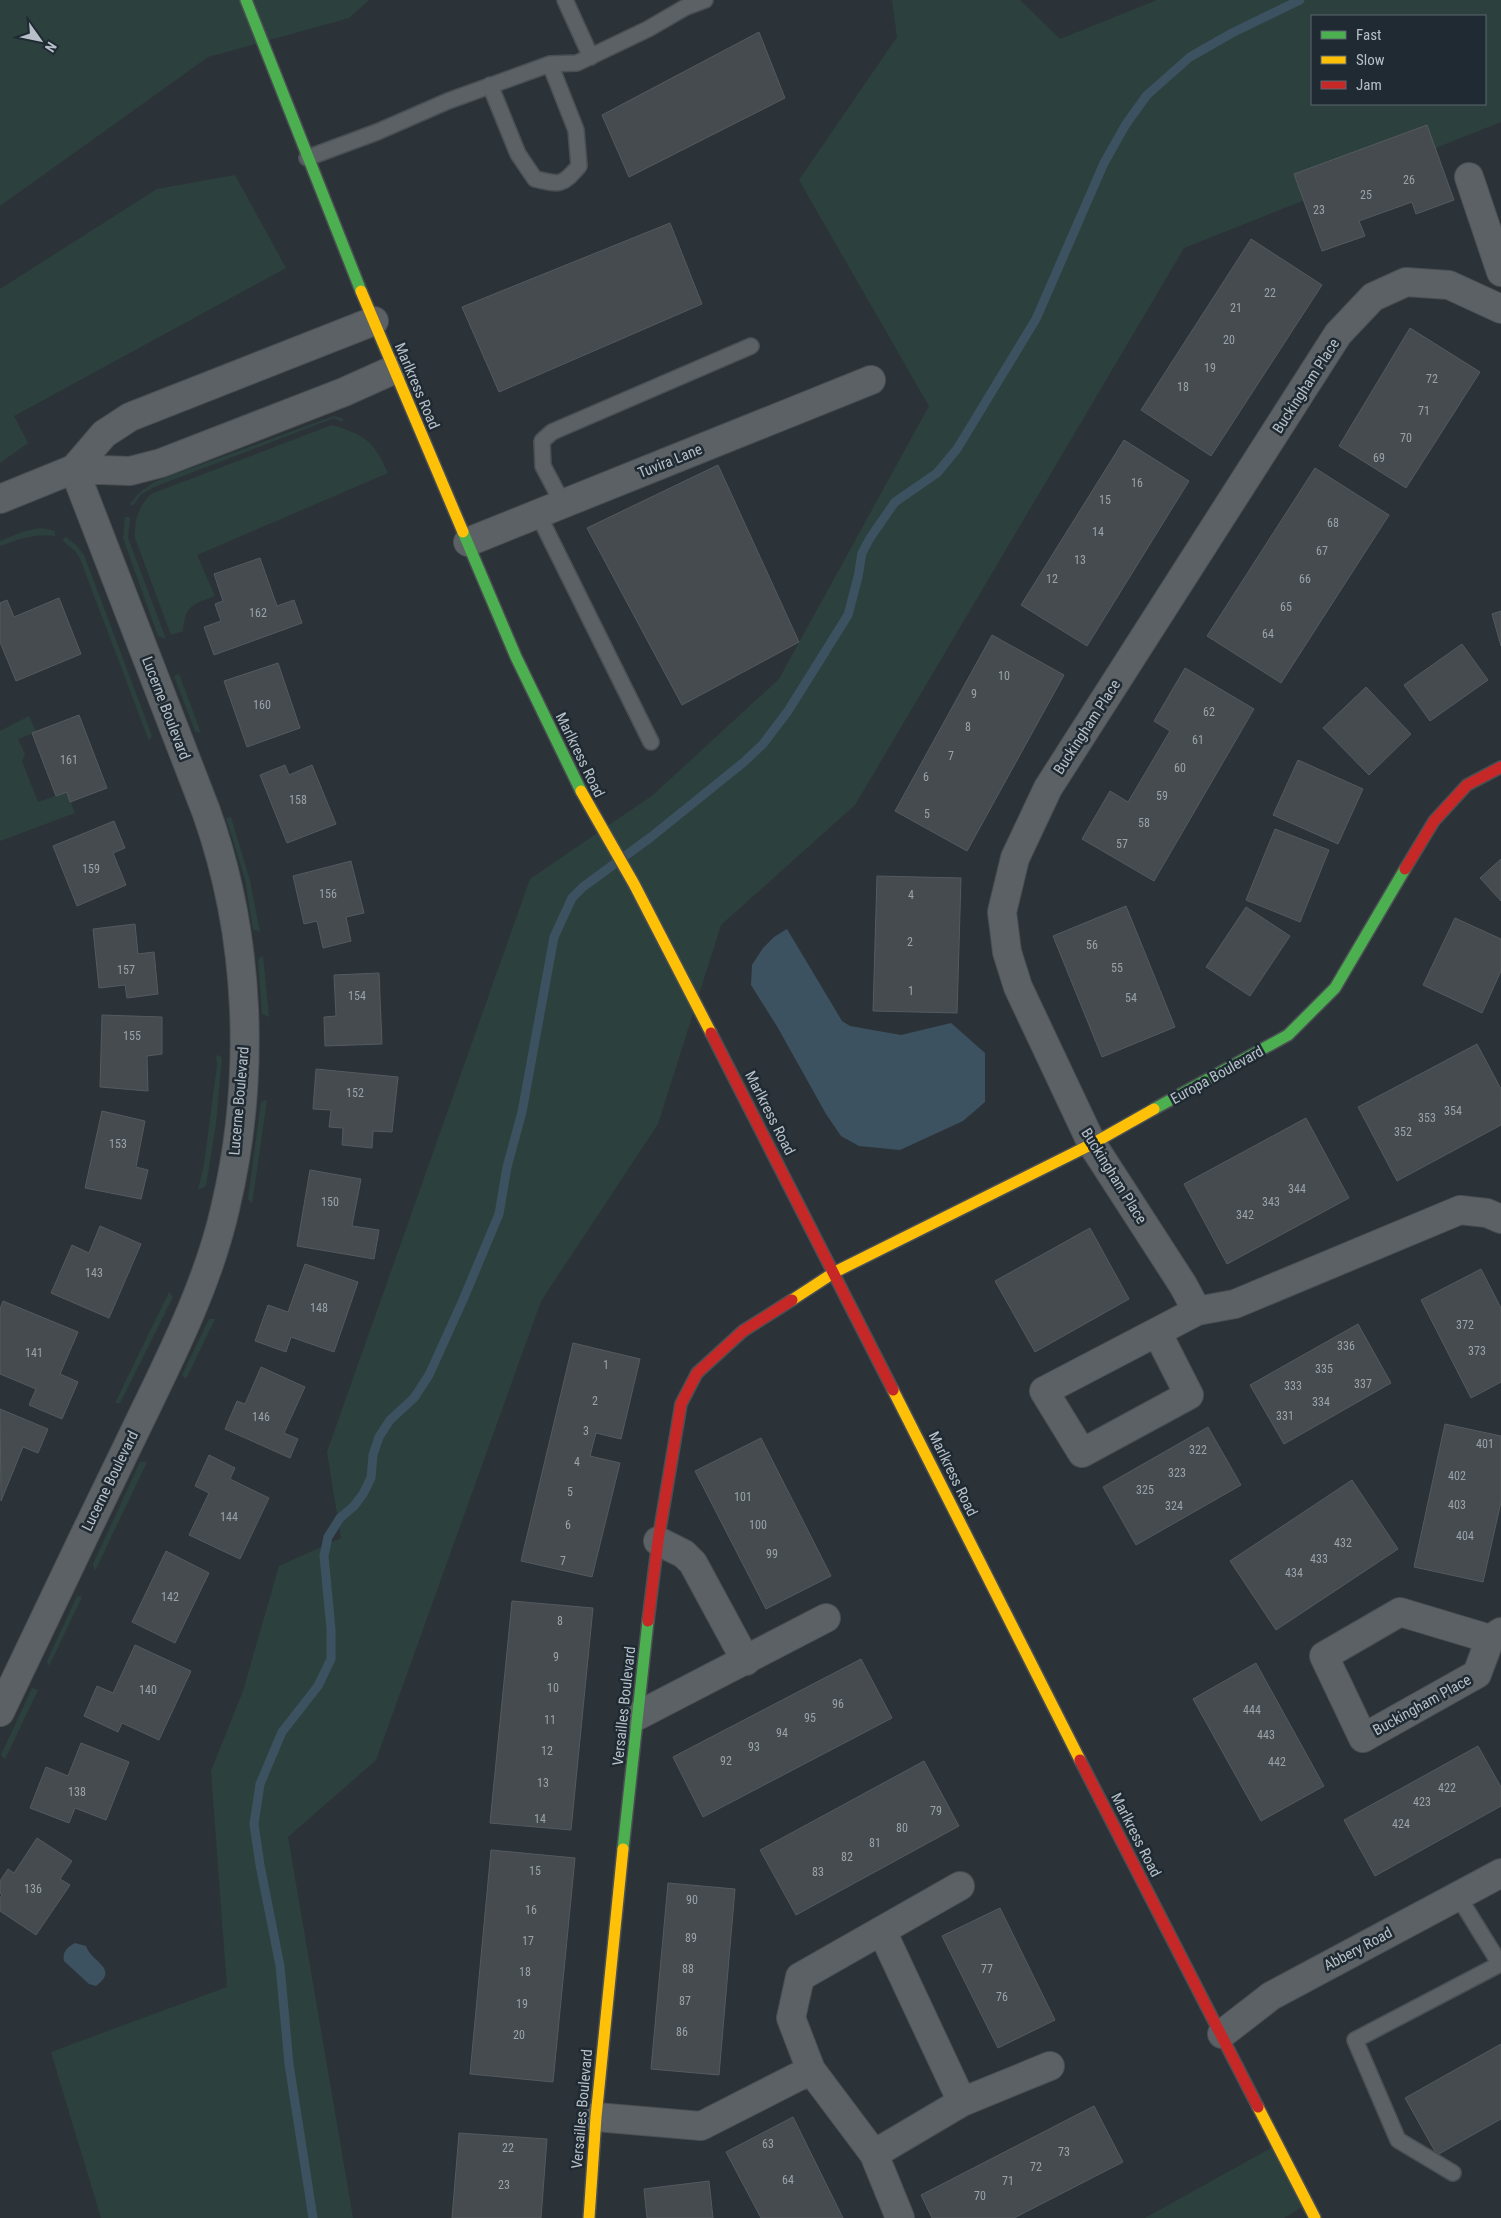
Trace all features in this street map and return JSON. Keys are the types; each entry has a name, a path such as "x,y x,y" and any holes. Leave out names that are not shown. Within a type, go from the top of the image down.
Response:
{"street":[{"name":"Marlkress Road","path":"246,0 307,158 393,370 516,657 590,809 634,884 835,1272 981,1565 1315,2218"},
{"path":"1469,177 1501,272"},
{"name":"Buckingham Place","path":"1197,1311 1183,1285 1092,1144 1018,987 1007,952 1002,912 1015,858 1048,788 1338,334 1373,297 1406,282 1450,285 1501,309"},
{"path":"74,469 104,434 130,417 374,321"},
{"path":"0,499 74,469 130,472 152,466 344,392 393,370"},
{"name":"Tuvira Lane","path":"468,542 871,380"},
{"name":"Lucerne Boulevard","path":"0,1712 168,1361 200,1288 226,1208 236,1145 244,1067 242,979 222,858 206,811 74,469"},
{"name":"Europa Boulevard","path":"835,1272 1092,1144 1288,1035 1335,988 1434,821 1467,785 1501,767"},
{"path":"1157,1332 1189,1395 1082,1453 1044,1391 1197,1311 1234,1304 1460,1210 1488,1213 1501,1219"},
{"name":"Versailles Boulevard","path":"589,2218 596,2117 637,1716 658,1541 681,1404 697,1373 743,1331 835,1272"},
{"path":"658,1541 684,1554 693,1563 746,1661"},
{"name":"Buckingham Place","path":"1400,1612 1496,1636 1477,1674 1431,1702 1363,1738 1324,1656 1400,1612"},
{"path":"637,1716 826,1618"},
{"name":"Abbery Road","path":"1222,2034 1271,1996 1501,1873"},
{"path":"900,2218 874,2154 810,2070 791,2018 800,1977 960,1886"},
{"path":"882,1930 962,2102"},
{"path":"874,2154 962,2102 1050,2066"},
{"path":"596,2117 701,2126 810,2070"}],"lane":[{"path":"565,0 591,57"},
{"path":"307,158 490,85 550,64 578,63 686,7 705,0"},
{"path":"490,85 518,154 535,179 558,184 567,181 579,166 576,130 550,64"},
{"path":"563,504 543,466 542,441 552,432 752,346"},
{"path":"538,514 651,742"},
{"path":"1453,2172 1398,2140 1355,2040 1501,1964 1458,1896"}],"green space":[{"path":"0,0 369,0 349,18 208,57 0,206"},
{"path":"892,0 1020,0 1060,39 1157,0 1501,0 1501,122 1184,248 855,805 721,925 658,1124 541,1301 376,1760 288,1837 353,2218 101,2218 51,2052 227,1987 211,1771 243,1691 279,1566 341,1538 327,1452 530,879 653,795 779,679 929,406 799,180 897,37"},
{"path":"235,175 286,268 14,416 28,443 0,463 0,289 157,189"},
{"path":"334,416 343,419 342,422 334,418 154,487 140,495 133,506 130,504 139,493 154,482"},
{"path":"332,425 361,436 373,446 388,473 197,555 215,596 201,601 192,607 186,616 183,631 171,635 135,538 135,526 143,504 151,494"},
{"path":"125,517 130,517 128,538 166,639 158,636 123,538"},
{"path":"41,528 55,531 55,536 34,536 0,546 0,541 25,531"},
{"path":"66,537 84,555 152,736 149,741 81,561 76,552 62,540"},
{"path":"179,674 201,733 195,731 174,676"},
{"path":"29,716 36,732 18,739 25,754 22,761 38,802 67,792 75,813 0,841 0,731"},
{"path":"231,817 250,881 260,932 253,929 245,879 226,818"},
{"path":"263,956 269,1017 262,1014 258,959"},
{"path":"216,1055 222,1057 216,1124 206,1186 198,1190 204,1165 217,1065"},
{"path":"267,1100 252,1204 248,1199 261,1102"},
{"path":"169,1292 173,1297 120,1403 115,1403"},
{"path":"209,1319 215,1319 186,1379 182,1375"},
{"path":"140,1462 147,1462 95,1571 93,1564"},
{"path":"77,1596 82,1597 49,1666 47,1661"},
{"path":"32,1688 38,1690 5,1759 1,1755"},
{"path":"1280,2143 1312,2201 1284,2218 1145,2218"}],"water":[{"path":"787,929 842,1021 850,1026 901,1035 951,1023 985,1053 985,1102 963,1121 900,1150 859,1146 841,1136 826,1114 778,1028 751,985 752,965 763,948 774,937"},
{"path":"75,1943 86,1946 105,1970 103,1980 96,1986 89,1984 64,1961 65,1952"}],"building":[{"path":"759,32 785,98 629,177 602,115"},
{"path":"1427,125 1454,200 1416,214 1412,202 1359,221 1365,236 1322,251 1294,174"},
{"path":"670,223 702,304 499,392 462,307"},
{"path":"1251,239 1322,285 1211,456 1141,410"},
{"path":"1410,328 1480,372 1406,488 1339,446"},
{"path":"1124,440 1189,481 1087,646 1021,605"},
{"path":"718,465 799,642 682,705 587,528"},
{"path":"1315,468 1389,515 1281,683 1207,636"},
{"path":"260,558 277,606 294,600 302,623 214,655 204,627 221,621 215,604 223,601 214,574"},
{"path":"59,598 81,654 16,681 0,642 0,603 7,600 14,617"},
{"path":"1501,611 1501,646 1492,614"},
{"path":"992,635 1064,675 967,851 895,811"},
{"path":"1462,644 1488,680 1430,721 1404,685"},
{"path":"278,663 300,728 247,747 224,681"},
{"path":"1185,668 1254,709 1154,881 1082,839 1110,791 1128,802 1170,731 1154,721"},
{"path":"1366,687 1411,734 1369,775 1323,728"},
{"path":"79,715 107,788 70,802 67,792 56,796 32,733"},
{"path":"1298,760 1363,789 1338,844 1273,815"},
{"path":"285,765 289,775 312,765 336,824 287,843 260,775"},
{"path":"114,821 125,848 113,853 126,885 77,906 53,846"},
{"path":"1275,829 1329,850 1300,922 1246,900"},
{"path":"1501,859 1501,901 1480,878"},
{"path":"351,861 364,913 346,917 351,941 323,948 317,921 304,924 293,876"},
{"path":"877,876 961,878 957,1013 873,1011"},
{"path":"1126,906 1175,1027 1102,1057 1053,936"},
{"path":"1246,907 1290,936 1250,996 1206,967"},
{"path":"1455,918 1501,939 1501,971 1482,1013 1423,985"},
{"path":"135,924 138,954 154,952 158,994 127,998 125,985 99,988 93,929"},
{"path":"379,973 382,1044 325,1046 324,1017 336,1016 334,975"},
{"path":"102,1015 162,1017 162,1054 147,1056 148,1091 100,1087"},
{"path":"1477,1044 1501,1089 1501,1125 1397,1181 1358,1107"},
{"path":"316,1069 398,1077 392,1132 373,1131 372,1148 342,1145 343,1128 329,1127 331,1110 313,1109"},
{"path":"102,1111 145,1121 136,1167 148,1170 141,1199 85,1188"},
{"path":"1306,1118 1349,1198 1227,1264 1184,1184"},
{"path":"310,1170 361,1179 352,1226 379,1230 374,1259 297,1246"},
{"path":"100,1226 141,1244 109,1318 51,1293 72,1245 89,1253"},
{"path":"1090,1228 1129,1299 1035,1352 995,1281"},
{"path":"305,1264 358,1282 334,1352 291,1337 286,1352 255,1341 268,1305 288,1312"},
{"path":"1481,1269 1501,1308 1501,1382 1471,1398 1421,1300"},
{"path":"3,1301 78,1332 60,1374 78,1382 62,1419 29,1405 36,1389 0,1374 0,1309"},
{"path":"1358,1324 1391,1383 1284,1444 1250,1385"},
{"path":"573,1343 640,1359 621,1439 596,1433 590,1456 620,1463 592,1577 521,1561"},
{"path":"261,1367 305,1387 284,1433 298,1439 290,1458 225,1429 237,1401 245,1404"},
{"path":"0,1409 48,1429 38,1453 23,1447 1,1501"},
{"path":"1445,1424 1501,1436 1501,1502 1483,1582 1414,1567"},
{"path":"1208,1427 1241,1485 1136,1545 1103,1487"},
{"path":"761,1438 831,1576 766,1609 695,1471"},
{"path":"209,1455 235,1468 230,1479 269,1498 240,1559 189,1535 209,1493 195,1486"},
{"path":"1352,1480 1398,1549 1276,1630 1230,1561"},
{"path":"166,1551 209,1573 175,1643 132,1622"},
{"path":"512,1601 593,1608 571,1830 490,1823"},
{"path":"135,1645 191,1671 159,1740 122,1723 118,1732 84,1716 97,1686 113,1693"},
{"path":"861,1659 892,1718 703,1817 673,1757"},
{"path":"1256,1663 1324,1786 1261,1821 1193,1699"},
{"path":"81,1743 129,1762 106,1820 75,1808 69,1823 30,1808 46,1767 68,1776"},
{"path":"1478,1746 1501,1787 1501,1806 1375,1876 1344,1820"},
{"path":"924,1761 959,1826 796,1915 760,1850"},
{"path":"37,1838 72,1861 60,1879 70,1885 36,1935 0,1911 0,1898 2,1895 0,1893 0,1881 8,1869 14,1873"},
{"path":"491,1850 575,1858 553,2082 470,2074"},
{"path":"668,1883 735,1889 719,2075 651,2069"},
{"path":"1000,1908 1055,2020 998,2048 942,1936"},
{"path":"1501,2044 1501,2119 1437,2155 1405,2098"},
{"path":"1094,2106 1123,2162 1014,2218 932,2218 921,2195"},
{"path":"793,2117 843,2218 761,2218 726,2152"},
{"path":"459,2133 547,2139 541,2218 452,2218"},
{"path":"709,2181 713,2218 647,2218 644,2189"}],"waterway":[{"path":"313,2218 289,2064 280,1966 254,1824 260,1784 282,1732 318,1686 331,1659 331,1629 324,1556 328,1537 340,1518 354,1506 363,1494 371,1478 373,1455 379,1437 390,1420 414,1398 429,1375 499,1214 507,1167 522,1112 554,937 572,898 583,887 651,837 744,762 763,744 788,711 848,615 862,553 870,538 895,502 937,473 957,449 1036,319 1104,163 1126,124 1147,95 1190,57 1232,33 1300,0"}],"traffic: fast":[{"path":"246,0 361,291"},
{"path":"463,532 516,657 581,791"},
{"path":"1154,1109 1288,1035 1335,988 1405,869"},
{"path":"623,1849 648,1621"}],"traffic: slow":[{"path":"361,291 463,532"},
{"path":"581,791 634,884 711,1033"},
{"path":"792,1300 835,1272 1092,1144 1154,1109"},
{"path":"893,1390 1080,1760"},
{"path":"589,2218 596,2117 623,1849"},
{"path":"1258,2107 1315,2218"}],"traffic: jam":[{"path":"1405,869 1434,821 1467,785 1501,767"},
{"path":"711,1033 893,1390"},
{"path":"648,1621 658,1541 681,1404 697,1373 743,1331 792,1300"},
{"path":"1080,1760 1258,2107"}]}
